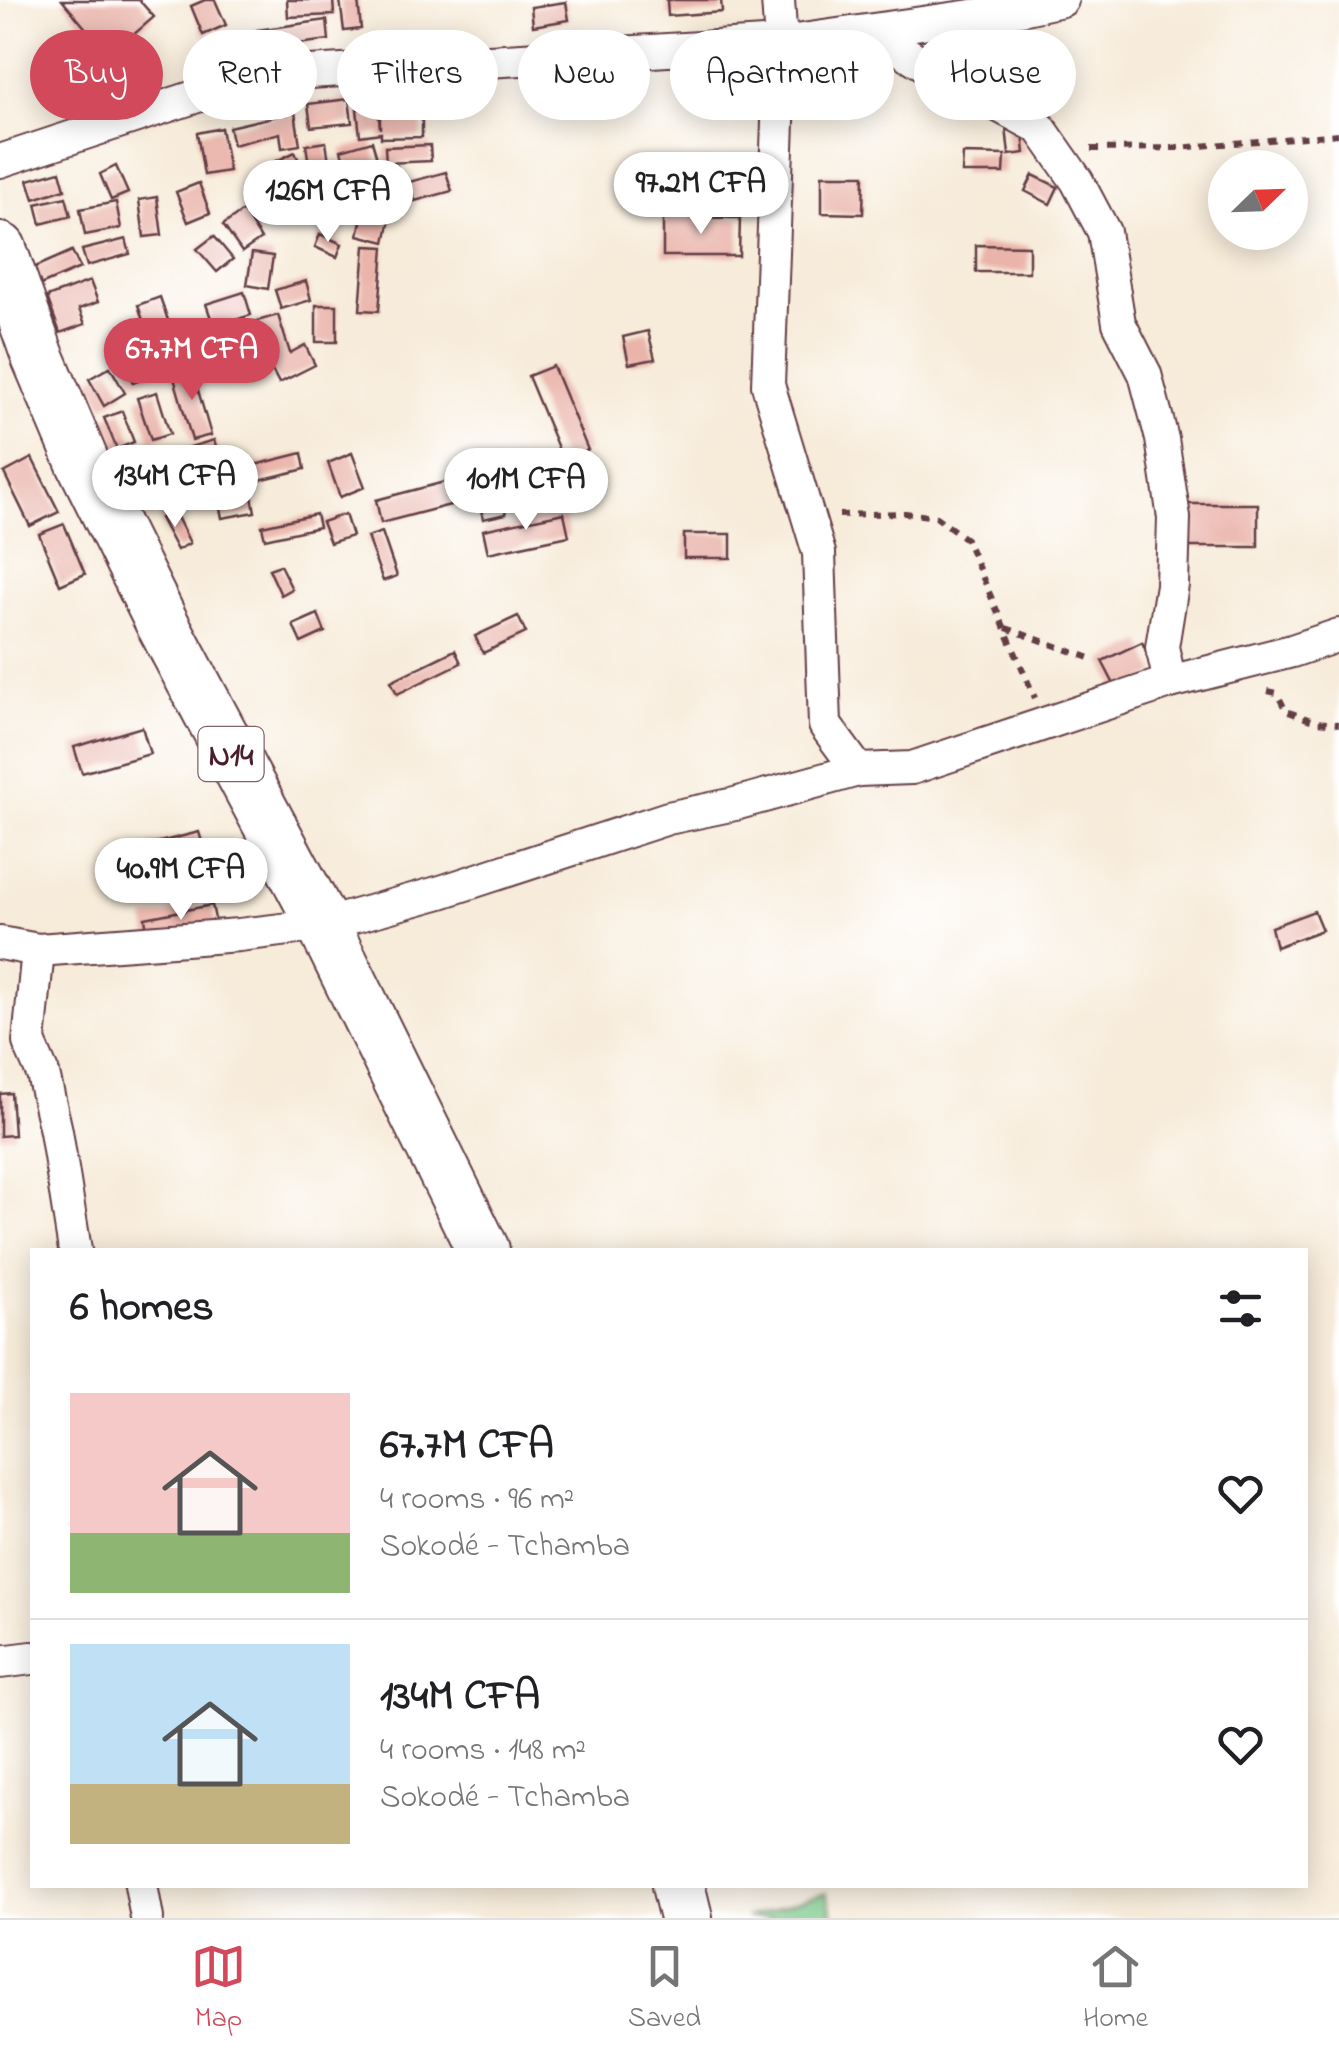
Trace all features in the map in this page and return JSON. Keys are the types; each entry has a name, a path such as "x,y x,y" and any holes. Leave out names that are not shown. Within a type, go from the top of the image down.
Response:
{"main road":[{"name":"N14","path":"0,248 38,357 84,463 162,623 323,925 482,1248"},
{"path":"679,1888 686,1918"}],"street":[{"path":"778,0 779,30"},
{"path":"871,30 1062,0"},
{"path":"894,45 1040,128 1104,232 1120,323 1144,374 1162,439 1174,518 1172,585 1162,647 1170,682"},
{"path":"0,161 261,75 670,50"},
{"path":"777,120 768,385 819,554 825,726 858,770"},
{"path":"0,943 38,950 323,925 441,892 668,818 858,770 912,768 1170,682 1339,635"},
{"path":"38,950 29,1042 43,1074 56,1132 75,1248"},
{"path":"0,1662 30,1658"},
{"path":"141,1888 146,1918"}],"path":[{"path":"1054,149 1177,148 1339,134"},
{"path":"808,516 905,513 936,517 966,538 1046,724"},
{"path":"1004,627 1090,658"},
{"path":"1262,689 1277,693 1286,711 1316,722 1339,724"}],"green space":[{"path":"826,1893 834,1918 746,1918"}],"building":[{"path":"62,0 139,0 154,17 139,30 87,30"},
{"path":"215,0 226,25 201,30 191,6"},
{"path":"287,0 333,0 334,15 288,17"},
{"path":"340,0 358,0 361,29 344,30"},
{"path":"667,0 721,0 722,12 668,16"},
{"path":"566,2 569,20 533,26 531,7"},
{"path":"327,20 329,40 317,42 317,30 257,30"},
{"path":"337,100 337,120 352,123 311,127 310,120 317,120 317,103"},
{"path":"260,120 296,120 300,145 282,148 280,133 233,145 229,127"},
{"path":"358,120 379,120 380,129 380,120 422,120 422,137 381,138 381,133 360,136"},
{"path":"1022,125 1025,153 1009,155 1006,127"},
{"path":"221,128 229,171 204,175 197,133"},
{"path":"372,141 378,162 347,171 341,150"},
{"path":"326,142 334,194 314,197 306,145"},
{"path":"430,145 431,161 386,163 385,147"},
{"path":"295,152 310,186 250,213 244,200 279,185 270,164"},
{"path":"963,154 1005,155 1004,173 962,173"},
{"path":"116,166 128,193 111,200 100,174"},
{"path":"397,166 403,184 373,195 378,209 363,213 353,178"},
{"path":"60,171 65,189 34,199 28,180"},
{"path":"446,172 452,191 415,201 409,182"},
{"path":"822,175 864,175 863,214 822,213"},
{"path":"1033,175 1058,187 1050,204 1025,191"},
{"path":"199,183 210,213 188,222 176,192"},
{"path":"66,197 71,216 41,224 36,204"},
{"path":"157,197 162,235 144,237 139,200"},
{"path":"335,201 340,214 329,219 324,206"},
{"path":"116,202 121,228 85,235 80,209"},
{"path":"243,211 261,239 242,252 223,225"},
{"path":"363,213 390,220 385,242 358,235"},
{"path":"663,217 740,218 739,256 663,256"},
{"path":"320,234 342,244 337,257 315,247"},
{"path":"214,236 233,259 217,272 197,249"},
{"path":"126,239 130,254 87,266 82,250"},
{"path":"976,245 1029,246 1029,272 976,272"},
{"path":"365,246 384,247 379,311 360,310"},
{"path":"72,251 80,268 38,286 31,269"},
{"path":"252,253 273,256 268,289 247,285"},
{"path":"90,281 98,302 79,309 85,324 60,333 47,297"},
{"path":"306,281 311,300 281,309 275,290"},
{"path":"244,292 251,315 214,327 206,304"},
{"path":"160,297 172,332 149,339 138,305"},
{"path":"316,305 337,305 337,342 316,342"},
{"path":"278,315 290,353 305,345 315,365 279,383 257,321"},
{"path":"249,323 252,338 215,346 211,331"},
{"path":"648,331 655,359 629,364 623,337"},
{"path":"160,355 166,370 133,383 127,368"},
{"path":"251,356 255,373 228,380 224,362"},
{"path":"191,366 211,435 192,440 172,371"},
{"path":"553,366 588,450 563,460 528,376"},
{"path":"110,367 125,393 104,406 89,379"},
{"path":"157,392 170,434 151,440 137,398"},
{"path":"122,411 134,442 117,449 104,418"},
{"path":"214,440 220,461 141,483 135,463"},
{"path":"302,453 305,469 251,482 247,467"},
{"path":"352,453 365,487 340,497 328,463"},
{"path":"32,458 59,512 30,526 4,473"},
{"path":"544,460 548,478 511,486 508,469"},
{"path":"226,466 233,481 198,497 191,482"},
{"path":"496,471 506,514 483,519 474,476"},
{"path":"570,473 573,500 560,501 557,475"},
{"path":"448,481 454,504 381,523 376,500"},
{"path":"252,496 255,512 222,518 219,503"},
{"path":"1187,504 1258,504 1258,547 1187,547"},
{"path":"174,511 190,543 177,550 160,518"},
{"path":"564,513 569,536 488,553 483,530"},
{"path":"316,514 319,527 265,539 262,526"},
{"path":"345,514 352,536 330,543 322,522"},
{"path":"64,524 85,574 60,585 39,534"},
{"path":"382,532 397,576 383,581 367,537"},
{"path":"684,534 731,534 731,558 684,558"},
{"path":"280,565 292,589 281,595 269,569"},
{"path":"318,614 325,632 301,643 293,625"},
{"path":"518,616 526,633 483,653 475,636"},
{"path":"1142,642 1156,674 1118,692 1102,661"},
{"path":"455,650 461,663 397,694 391,681"},
{"path":"142,727 150,754 82,773 74,747"},
{"path":"199,832 206,855 155,869 148,845"},
{"path":"212,905 217,928 149,941 145,918"},
{"path":"1314,911 1322,930 1276,947 1271,927"},
{"path":"11,1093 14,1135 0,1136 0,1094"}]}
